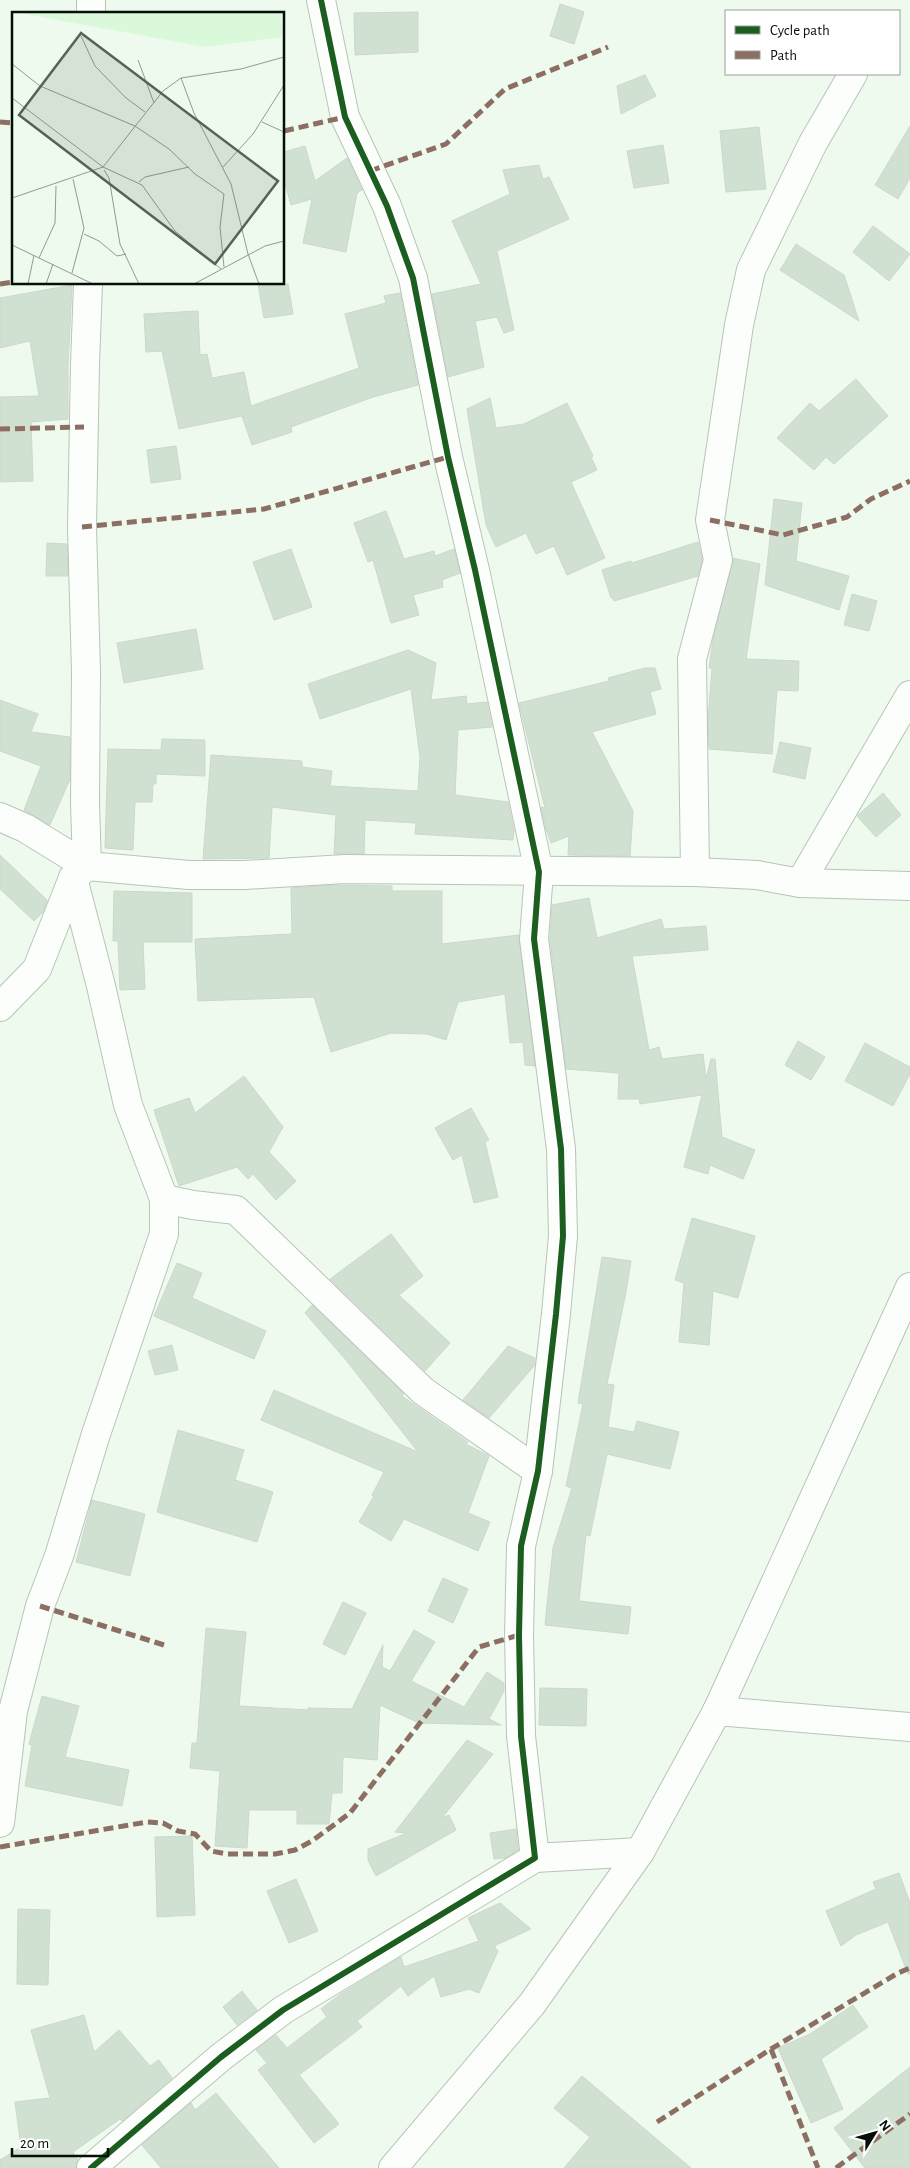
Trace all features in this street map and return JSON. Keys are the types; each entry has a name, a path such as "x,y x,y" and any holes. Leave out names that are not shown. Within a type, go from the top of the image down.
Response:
{"street":[{"path":"321,0 345,117 388,206 413,278 448,457 475,570 540,872 534,939 561,1149 563,1236 538,1471 521,1546 519,1635 521,1736 535,1858"},
{"path":"695,872 692,659 718,560 710,520 739,325 751,270 813,143 852,75"},
{"path":"0,1823 13,1711 40,1606 59,1556 96,1434 164,1234 164,1199 128,1105 101,986 80,872 85,802 86,672 82,527 88,285"},
{"path":"800,883 910,695"},
{"path":"0,817 25,828 80,872 245,876 345,869 695,872 757,874 800,883 910,886"},
{"path":"0,1007 37,969 80,872"},
{"path":"164,1199 236,1210 423,1391 538,1471"},
{"path":"393,2168 532,2004 640,1852 717,1711 910,1287"},
{"path":"717,1711 910,1727"},
{"path":"91,2168 221,2057 283,2010 535,1858 640,1852"}],"building":[{"path":"560,4 584,12 574,44 550,36"},
{"path":"418,12 418,52 355,55 354,13"},
{"path":"645,75 656,96 621,114 617,86"},
{"path":"910,126 910,178 898,199 875,185"},
{"path":"759,127 766,189 726,192 720,131"},
{"path":"663,145 669,183 634,188 627,151"},
{"path":"305,146 315,181 347,158 362,190 357,193 346,252 303,243 312,199 291,205 285,184 285,152"},
{"path":"539,165 543,179 549,177 569,219 497,251 514,330 504,333 497,317 475,321 484,367 448,377 432,294 481,284 452,221 510,194 503,170"},
{"path":"873,226 910,254 889,281 853,252"},
{"path":"796,244 844,275 859,321 780,270"},
{"path":"288,284 293,314 264,318 258,285"},
{"path":"72,285 68,366 68,419 31,422 33,481 0,482 0,397 39,396 30,341 0,348 0,298"},
{"path":"400,293 418,385 373,397 291,427 292,432 252,445 242,416 179,429 162,351 146,352 144,314 198,311 200,355 207,354 212,378 244,372 251,406 359,368 345,314 386,303 384,296"},
{"path":"856,379 888,416 834,464 826,457 814,470 777,438 810,403 819,411"},
{"path":"490,398 496,428 524,424 567,403 593,456 591,457 597,470 571,482 605,558 567,575 554,546 536,554 526,533 496,547 486,525 467,409"},
{"path":"176,446 181,479 151,483 147,450"},
{"path":"774,499 802,503 796,561 849,576 839,610 765,585"},
{"path":"386,511 404,559 434,551 435,556 454,549 460,573 442,580 443,587 413,595 419,615 391,623 373,560 368,562 354,523"},
{"path":"698,542 702,560 698,576 614,601 611,598 602,570 631,561 632,563"},
{"path":"47,543 67,544 68,576 46,576"},
{"path":"291,549 312,607 274,620 253,562"},
{"path":"733,558 760,564 746,659 799,661 798,691 777,690 772,754 709,749 708,720 712,668 709,668 713,640"},
{"path":"852,594 877,601 869,631 844,625"},
{"path":"196,629 203,669 124,683 117,643"},
{"path":"408,650 436,663 431,700 466,696 467,704 487,702 492,727 458,730 455,795 508,802 514,831 513,840 415,834 416,823 365,820 364,854 334,854 336,815 272,807 269,858 203,859 211,755 302,761 302,767 332,771 330,786 418,791 420,757 411,689 320,719 308,684"},
{"path":"645,668 655,668 661,689 650,692 656,714 592,732 633,811 630,856 568,855 569,836 551,843 546,829 541,807 545,808 519,703 609,681 608,678"},
{"path":"0,700 38,714 31,732 70,737 70,779 50,825 24,810 41,766 0,751"},
{"path":"162,739 205,740 205,776 156,774 156,784 153,784 152,802 135,802 133,850 105,848 108,749 161,750"},
{"path":"780,742 811,748 805,779 773,772"},
{"path":"883,793 901,815 876,837 857,816"},
{"path":"0,855 47,900 43,912 34,921 0,889"},
{"path":"333,885 392,886 392,891 442,891 442,944 519,935 535,1066 525,1065 523,1042 510,1043 505,994 458,1002 446,1040 427,1034 391,1033 331,1052 314,997 198,1001 195,939 292,934 291,888"},
{"path":"114,891 192,893 192,942 143,942 145,989 120,990 118,941 113,941"},
{"path":"589,898 597,938 661,919 664,929 706,926 708,950 632,956 649,1050 659,1047 662,1059 703,1054 706,1079 711,1059 715,1059 722,1137 755,1150 743,1179 710,1165 708,1174 684,1167 702,1095 640,1104 639,1099 618,1099 619,1073 566,1069 550,939 552,905"},
{"path":"798,1041 825,1057 811,1080 785,1065"},
{"path":"865,1043 910,1067 910,1074 893,1106 845,1081"},
{"path":"244,1076 283,1127 269,1152 296,1181 276,1200 253,1174 248,1179 237,1167 179,1186 154,1110 189,1098 195,1113"},
{"path":"471,1108 489,1140 485,1142 498,1197 474,1203 462,1155 453,1160 435,1128"},
{"path":"692,1218 755,1236 738,1298 713,1291 709,1345 679,1342 684,1283 675,1280"},
{"path":"391,1234 423,1276 399,1295 450,1343 425,1371 330,1279"},
{"path":"602,1257 631,1261 607,1384 614,1385 608,1427 634,1432 637,1421 679,1432 670,1469 607,1454 590,1536 586,1535 579,1601 631,1607 628,1634 545,1625 553,1548 572,1488 566,1486 583,1404 578,1403"},
{"path":"177,1263 202,1273 192,1298 266,1331 254,1359 154,1316"},
{"path":"312,1305 404,1394 402,1396 468,1442 466,1444 489,1456 468,1513 490,1522 478,1551 404,1519 391,1541 359,1522 374,1496 372,1495 384,1472 261,1420 274,1390 418,1452 346,1360 305,1313"},
{"path":"172,1345 178,1370 155,1375 148,1351"},
{"path":"508,1346 535,1358 534,1366 489,1418 463,1400"},
{"path":"178,1430 244,1450 235,1480 273,1492 257,1542 157,1512"},
{"path":"92,1500 145,1514 130,1576 76,1562"},
{"path":"443,1578 468,1589 453,1623 428,1611"},
{"path":"343,1602 366,1613 345,1655 323,1644"},
{"path":"206,1628 246,1632 239,1706 308,1710 308,1708 352,1709 383,1645 382,1667 390,1671 414,1630 435,1642 411,1681 464,1707 487,1672 504,1683 504,1691 489,1719 501,1725 419,1723 380,1705 377,1760 343,1757 342,1793 332,1793 329,1824 297,1824 297,1810 249,1810 247,1848 215,1846 220,1771 190,1768 192,1743 197,1743"},
{"path":"540,1688 587,1689 586,1726 539,1725"},
{"path":"42,1696 79,1706 65,1757 129,1770 122,1806 25,1786 32,1745 29,1744"},
{"path":"467,1740 493,1754 442,1818 449,1815 456,1830 376,1876 368,1860 368,1849 407,1833 395,1832"},
{"path":"516,1829 518,1850 505,1858 494,1859 490,1833"},
{"path":"192,1836 195,1915 157,1917 155,1837"},
{"path":"899,1873 910,1903 910,1974 908,1974 888,1922 856,1935 841,1946 826,1911 876,1889 873,1882"},
{"path":"296,1879 318,1931 289,1943 267,1891"},
{"path":"500,1903 531,1929 494,1946 498,1951 479,1993 469,1989 441,1997 434,1976 408,1996 401,1986 357,2021 362,2027 299,2075 339,2124 314,2143 258,2070 267,2063 256,2050 276,2035 287,2048 327,2017 321,2009 342,1993 401,1957 404,1967 479,1941 468,1918"},
{"path":"18,1909 50,1910 48,1985 17,1984"},
{"path":"242,1991 257,2010 237,2025 223,2007"},
{"path":"853,2005 868,2027 821,2059 843,2109 811,2123 778,2048 810,2034"},
{"path":"84,2015 94,2052 119,2030 150,2066 159,2060 172,2078 122,2121 120,2119 73,2152 78,2160 76,2168 0,2168 0,2160 21,2147 15,2102 50,2098 31,2030"},
{"path":"910,2067 910,2168 865,2168 834,2128"},
{"path":"582,2076 691,2168 564,2168 590,2137 554,2108"},
{"path":"216,2093 279,2168 161,2168 142,2145 191,2103 195,2110"}],"marked path":[{"path":"370,171 446,144 505,89 608,47"},
{"path":"285,131 345,117"},
{"path":"0,122 12,123"},
{"path":"0,284 12,282"},
{"path":"0,429 84,427"},
{"path":"82,527 264,509 448,457"},
{"path":"710,520 783,535 847,517 871,499 910,481"},
{"path":"40,1606 164,1645"},
{"path":"0,1847 147,1822 163,1823 178,1831 195,1834 211,1851 227,1854 275,1854 295,1850 312,1841 350,1813 479,1647 519,1635"},
{"path":"657,2122 771,2049 898,1973 910,1968"},
{"path":"771,2049 818,2168"},
{"path":"836,2168 910,2114"}],"cycle path":[{"path":"91,2168 221,2057 283,2010 535,1858 521,1736 519,1635 521,1546 538,1471 563,1236 561,1149 534,939 539,872 475,570 448,457 413,278 387,206 345,117 321,0"}]}
